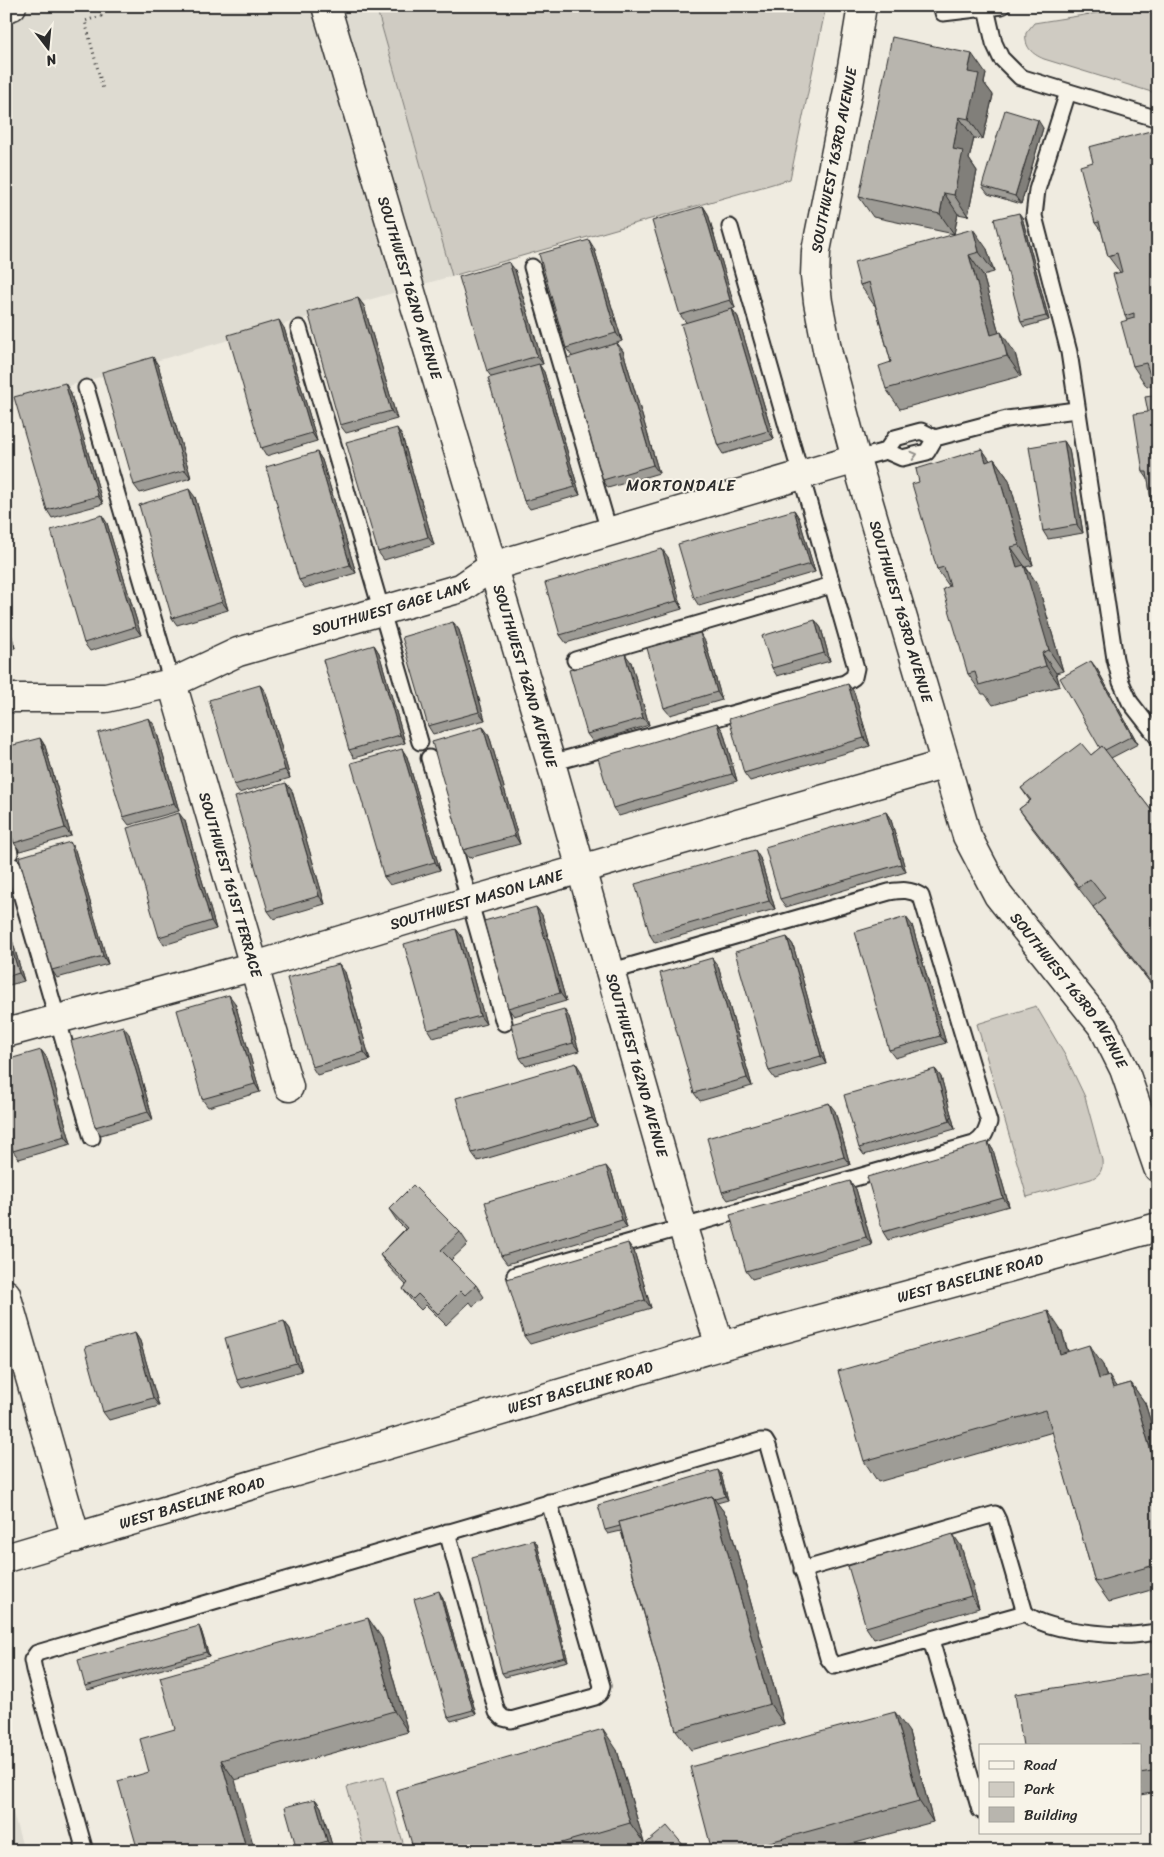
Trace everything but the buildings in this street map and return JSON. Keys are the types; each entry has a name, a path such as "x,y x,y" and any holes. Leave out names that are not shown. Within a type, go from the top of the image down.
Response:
{"street":[{"path":"6,8 12,6"},
{"name":"SOUTHWEST 162ND AVENUE","path":"326,6 551,763 683,1228 720,1346"},
{"name":"SOUTHWEST 163RD AVENUE","path":"862,6 849,85 816,251 815,276 821,326 856,460 968,836 998,895 1103,1027 1124,1069 1158,1168"},
{"name":"SOUTHWEST GAGE LANE","path":"6,698 106,698 172,683 238,652 460,588 493,566 856,460"},
{"name":"SOUTHWEST 161ST TERRACE","path":"172,683 289,1087"},
{"name":"SOUTHWEST MASON LANE","path":"6,1033 255,966 470,901 946,764"},
{"name":"WEST BASELINE ROAD","path":"6,1558 720,1346 1158,1227"},
{"path":"6,1294 76,1538"}],"lane":[{"path":"943,13 1002,6"},
{"path":"986,8 994,43 1001,58 1020,76 1158,119"},
{"path":"1068,92 1037,190 1034,216 1067,344 1115,659 1121,682 1130,702 1158,738"},
{"path":"551,763 845,683 854,677 856,668 730,226"},
{"path":"532,267 610,531"},
{"path":"299,328 420,742"},
{"path":"86,388 172,683"},
{"path":"856,460 886,451 895,438 921,431 935,438 1007,419 1076,410"},
{"path":"886,451 902,458 927,452 935,438"},
{"path":"575,660 832,585"},
{"path":"429,758 504,1023"},
{"path":"10,853 92,1138"},
{"path":"515,1275 974,1144 982,1139 986,1131 988,1122 986,1112 922,896 914,892 904,890 889,892 609,972"},
{"path":"85,1851 34,1670 32,1660 38,1652 760,1441 766,1441 768,1446 828,1658 834,1666 1025,1613"},
{"path":"447,1532 497,1712 503,1718 511,1720 595,1697 600,1693 602,1686 549,1502"},
{"path":"802,1570 995,1514 1025,1613 1032,1619 1063,1629 1124,1635 1158,1632"},
{"path":"931,1640 979,1807"}],"path":[{"path":"98,6 101,16 85,21 104,89"}],"shaded area":[{"path":"6,6 376,6 452,276 6,404"},
{"path":"6,1789 24,1851 6,1851"}],"green space":[{"path":"376,6 826,6 790,179 452,276"},
{"path":"1141,6 1158,6 1158,94 1044,59 1036,55 1026,42 1026,33 1034,23"},
{"path":"1036,1006 1066,1057 1085,1097 1102,1164 1100,1172 1091,1179 1027,1197 977,1024"},
{"path":"384,1777 404,1846 388,1851 365,1851 347,1787"}],"district":[{"name":"MORTONDALE","path":"681,485"}]}
